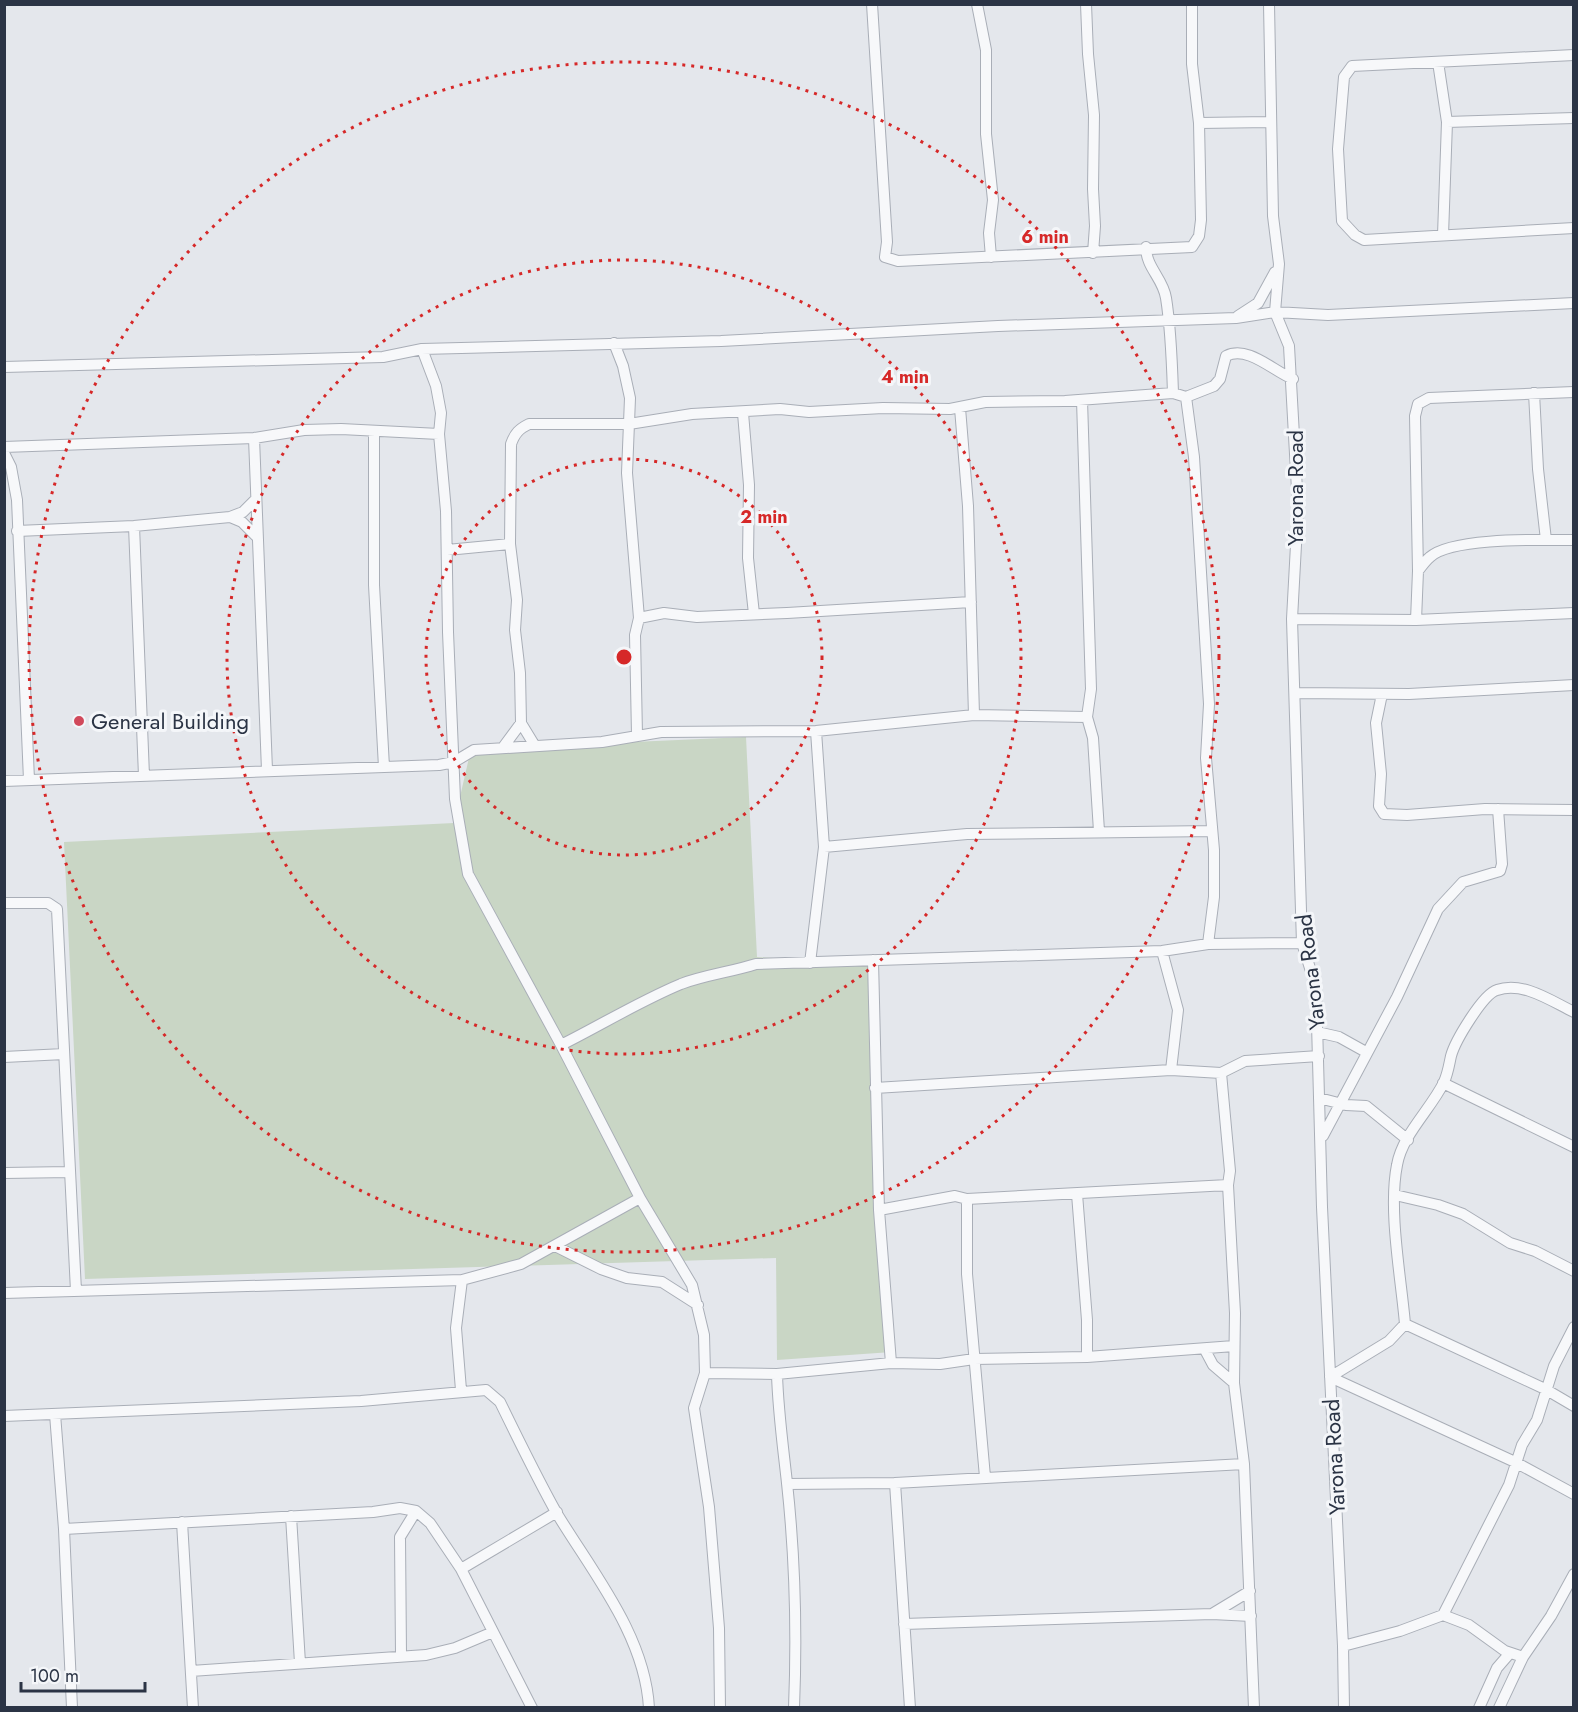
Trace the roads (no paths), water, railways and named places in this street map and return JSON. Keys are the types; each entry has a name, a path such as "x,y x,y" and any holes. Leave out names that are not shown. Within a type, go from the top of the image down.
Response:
{"street":[{"path":"872,4 887,242 885,257 898,261 935,257 1093,253 1146,247 1192,246 1198,240 1201,220 1199,123 1192,64 1192,4"},
{"path":"976,4 986,50 986,134 993,200 989,233 991,257"},
{"path":"1086,4 1094,115 1092,189 1095,226 1093,253"},
{"path":"1269,4 1273,216 1279,264 1275,312"},
{"path":"1574,55 1352,66 1344,77 1338,149 1342,221 1355,236 1364,240 1574,228"},
{"path":"1438,62 1447,122 1443,235"},
{"path":"1447,122 1574,118"},
{"path":"1199,123 1270,122"},
{"path":"1146,247 1146,260 1161,282 1166,297 1173,393"},
{"path":"1236,318 1258,303 1279,264"},
{"path":"4,367 383,357 422,349 721,341 1236,318 1275,312 1328,315 1574,303"},
{"name":"Yarona Road","path":"1275,312 1289,346 1293,379 1298,508 1292,619 1302,944 1316,987 1322,1139 1322,1207 1344,1707"},
{"path":"614,343 627,380 631,410 627,473 639,618 635,635 637,735"},
{"path":"422,349 436,386 441,413 439,434 446,511 455,800 468,874 561,1045 640,1198 692,1285 704,1335 705,1373 694,1408 694,1423 703,1460 710,1519 719,1628 720,1707"},
{"path":"535,746 521,723 520,673 515,630 517,600 510,544 511,444 515,434 529,424 629,424 692,414 780,410 809,412 883,408 960,408 986,402 1082,400 1173,393 1186,397 1214,386 1220,379 1226,356 1242,353 1293,379"},
{"path":"1416,620 1418,571 1415,416 1418,404 1429,398 1574,392"},
{"path":"1534,393 1538,469 1546,540"},
{"path":"1186,397 1194,457 1209,705 1206,758 1214,897 1208,944"},
{"path":"1082,400 1091,689 1087,717 1094,738 1099,831"},
{"path":"960,408 968,506 974,715"},
{"path":"743,413 749,485 748,558 754,614"},
{"path":"4,447 254,438 304,430 374,430 439,434"},
{"path":"374,430 374,576 384,767"},
{"path":"254,438 254,501 267,770"},
{"path":"4,453 14,482 29,780"},
{"path":"17,531 134,526 230,517 243,512 254,501"},
{"path":"230,517 242,522 256,537"},
{"path":"134,526 144,776"},
{"path":"1418,571 1431,556 1443,549 1471,543 1574,540"},
{"path":"447,550 510,544"},
{"path":"639,618 664,613 696,617 972,602"},
{"path":"1292,619 1416,620 1574,613"},
{"path":"1295,693 1382,694 1574,685"},
{"path":"1382,694 1376,723 1381,774 1379,806 1384,814 1407,815 1498,809 1574,810"},
{"path":"4,781 384,767 454,762 474,750 504,746 602,742 661,732 816,730 974,715 1087,717"},
{"path":"504,746 521,723"},
{"path":"810,963 824,847 816,730"},
{"path":"1322,1139 1340,1101 1356,1077 1366,1052 1397,997 1438,909 1463,882 1500,872 1502,864 1498,809"},
{"path":"824,847 967,834 1212,831"},
{"path":"4,903 48,903 57,909 76,1291"},
{"path":"561,1045 678,985 705,975 726,973 756,964 1162,951 1208,944 1302,944"},
{"path":"1162,951 1178,1010 1171,1070"},
{"path":"873,960 879,1210 891,1363"},
{"path":"1330,1377 1389,1341 1405,1323 1395,1195 1396,1166 1408,1140 1443,1083 1451,1054 1462,1033 1486,998 1495,990 1524,988 1574,1012"},
{"path":"1317,1032 1339,1037 1366,1052"},
{"path":"4,1057 64,1054"},
{"path":"875,1088 1171,1070 1221,1073 1245,1061 1319,1056"},
{"path":"1221,1073 1230,1172 1228,1185 1234,1383 1244,1464 1254,1707"},
{"path":"1443,1083 1574,1147"},
{"path":"1319,1098 1340,1101 1346,1105 1366,1106 1408,1140"},
{"path":"4,1173 70,1172"},
{"path":"879,1210 955,1196 967,1199 1228,1185"},
{"path":"1077,1194 1087,1320 1087,1357"},
{"path":"1395,1195 1438,1205 1463,1214 1510,1243 1535,1251 1574,1271"},
{"path":"4,1293 376,1280 446,1282 462,1280 521,1264 640,1198"},
{"path":"967,1199 967,1274 985,1477"},
{"path":"555,1246 601,1269 627,1278 662,1282 698,1305"},
{"path":"461,1390 456,1328 462,1280"},
{"path":"446,1282 458,1298"},
{"path":"1405,1323 1545,1389 1574,1406"},
{"path":"1443,1616 1509,1485 1515,1462 1536,1420 1545,1389 1574,1327"},
{"path":"705,1373 777,1374 891,1363 940,1364 974,1359 1087,1357 1205,1350 1234,1346"},
{"path":"1205,1350 1213,1365 1234,1383"},
{"path":"777,1374 778,1421 787,1484 795,1623 794,1707"},
{"path":"1330,1377 1515,1462 1574,1494"},
{"path":"4,1416 361,1401 461,1390 486,1390 500,1402 556,1512 621,1619 647,1683 648,1707"},
{"path":"55,1414 64,1529 72,1707"},
{"path":"787,1484 895,1483 1244,1464"},
{"path":"895,1483 910,1707"},
{"path":"64,1529 373,1512 400,1508 416,1511 430,1523 461,1569 532,1707"},
{"path":"401,1655 400,1537 416,1511"},
{"path":"461,1569 556,1512"},
{"path":"291,1516 300,1663"},
{"path":"182,1522 194,1707"},
{"path":"1498,1707 1523,1657 1574,1574"},
{"path":"1212,1614 1250,1591"},
{"path":"904,1624 1212,1614 1251,1616"},
{"path":"1343,1646 1400,1631 1443,1616 1469,1625 1510,1653 1523,1657"},
{"path":"191,1671 426,1655 455,1648 493,1632"},
{"path":"1479,1707 1497,1668 1510,1653"}],"place":[{"name":"General Building","path":"79,721"}]}
